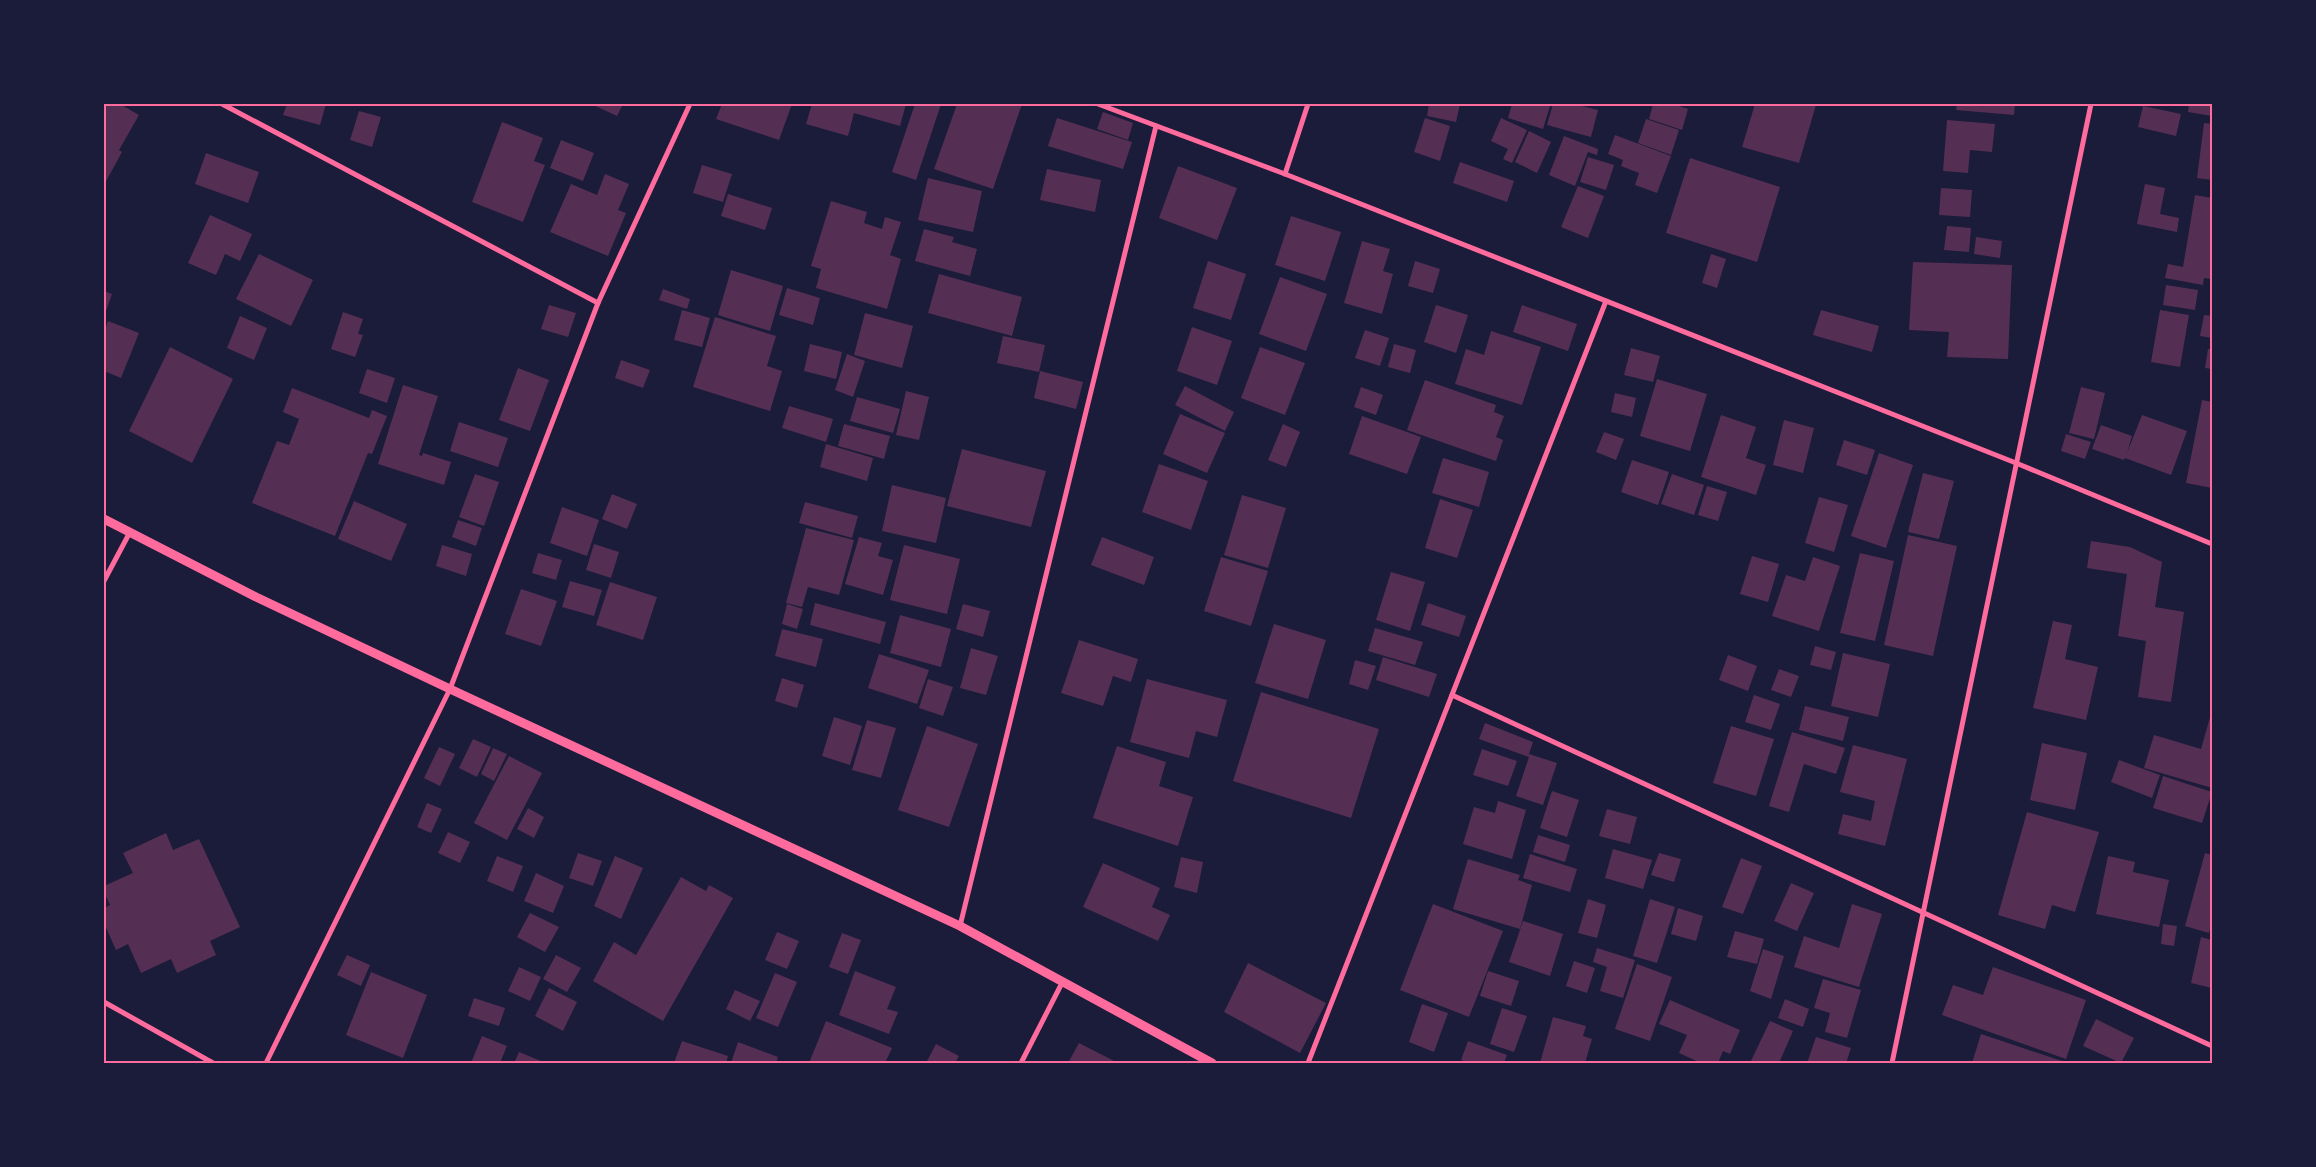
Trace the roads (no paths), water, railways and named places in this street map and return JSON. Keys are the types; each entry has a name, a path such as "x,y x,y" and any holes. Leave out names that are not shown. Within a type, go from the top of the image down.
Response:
{"street":[{"path":"222,104 598,303"},
{"path":"266,1063 450,689 598,303 690,104"},
{"path":"1098,104 1284,174 1606,301 2016,463 2212,544"},
{"path":"1284,174 1308,104"},
{"path":"1892,1063 2091,104"},
{"path":"960,926 1156,126"},
{"path":"1308,1063 1606,301"},
{"path":"104,519 256,597 960,926 1212,1063"},
{"path":"104,581 130,532"},
{"path":"1452,695 2212,1046"},
{"path":"1021,1063 1063,981"},
{"path":"104,1002 213,1063"}]}
